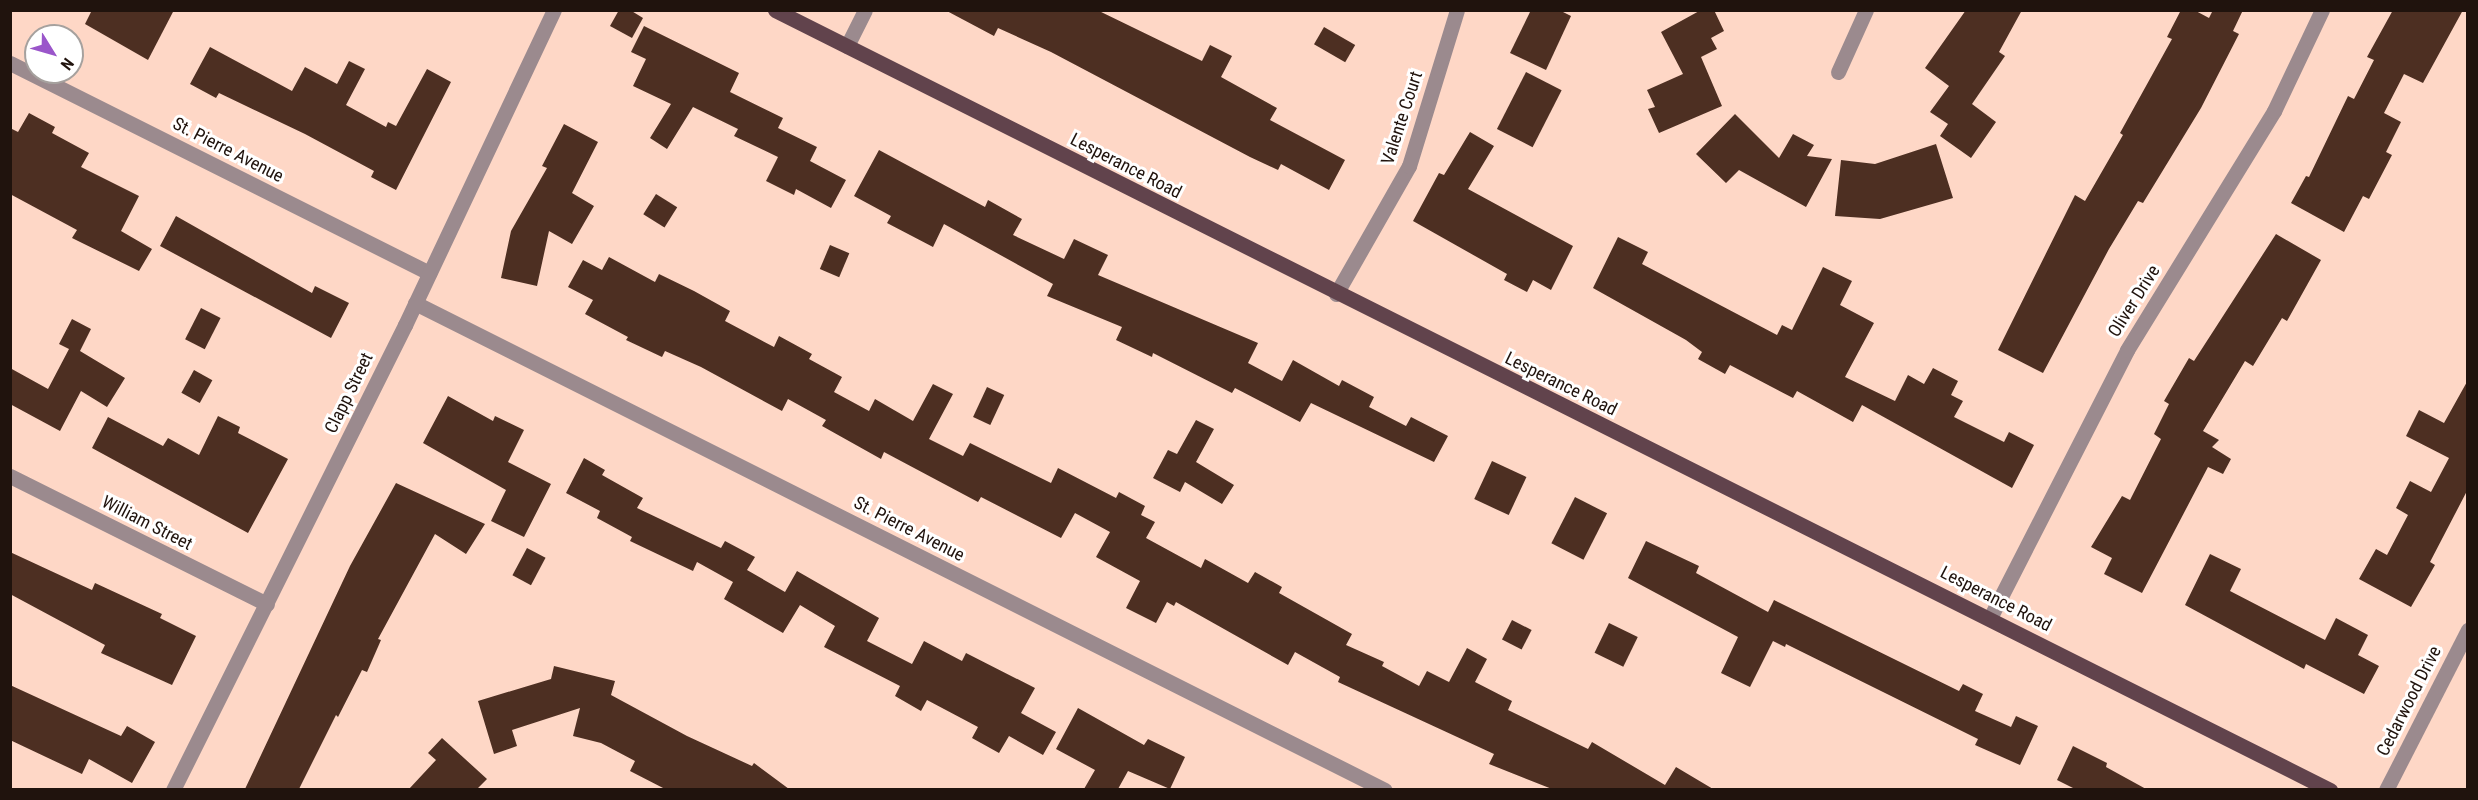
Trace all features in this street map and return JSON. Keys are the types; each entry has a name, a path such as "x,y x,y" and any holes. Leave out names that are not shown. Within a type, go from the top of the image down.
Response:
{"main road":[{"name":"Lesperance Road","path":"775,10 1336,294 2330,789"}],"street":[{"name":"Clapp Street","path":"173,789 415,303 554,10"},
{"path":"847,46 865,10"},
{"name":"Valente Court","path":"1336,294 1409,166 1457,10"},
{"path":"1838,72 1866,10"},
{"name":"Oliver Drive","path":"1990,618 2127,350 2274,111 2322,10"},
{"name":"St. Pierre Avenue","path":"10,63 429,273"},
{"name":"St. Pierre Avenue","path":"415,303 1385,789"},
{"name":"William Street","path":"10,476 267,604"},
{"name":"Cedarwood Drive","path":"2386,789 2468,630"}],"building":[{"path":"92,10 174,10 148,60 85,24"},
{"path":"619,10 630,10 643,18 632,38 610,26"},
{"path":"945,10 1097,10 1202,61 1210,45 1232,56 1221,77 1277,108 1270,120 1345,160 1329,190 1281,164 1278,170 1250,157 1051,52 998,28 994,36"},
{"path":"1531,10 1559,10 1571,16 1546,70 1510,53"},
{"path":"1701,10 1714,10 1724,31 1711,38 1717,49 1701,57 1722,106 1659,133 1648,109 1655,107 1647,90 1683,74 1661,32"},
{"path":"1966,10 2022,10 1999,52 2005,56 1972,104 1996,122 1971,158 1940,136 1948,124 1930,112 1949,86 1925,68"},
{"path":"2181,10 2194,10 2209,18 2213,10 2243,10 2233,31 2239,34 2201,108 2143,203 2138,201 2109,249 2043,373 1998,350 2075,195 2085,201 2123,135 2120,133 2172,39 2167,37"},
{"path":"2393,10 2463,10 2423,83 2404,74 2384,113 2401,122 2386,152 2392,155 2369,199 2363,196 2344,232 2291,203 2306,176 2309,177 2348,96 2354,99 2374,60 2367,57"},
{"path":"644,26 739,73 730,92 783,118 778,128 817,147 810,161 846,180 831,208 796,189 794,195 766,181 778,157 734,136 738,129 693,107 667,149 650,138 671,104 633,86 646,59 631,52"},
{"path":"1324,27 1355,45 1345,62 1314,44"},
{"path":"210,47 292,91 305,67 337,84 349,61 365,69 346,105 386,127 388,122 396,126 427,69 451,82 396,190 371,177 374,171 305,134 219,93 216,98 190,84"},
{"path":"1526,72 1562,90 1533,147 1497,129"},
{"path":"29,113 55,127 52,133 89,153 81,167 139,196 121,231 152,249 139,271 72,238 77,230 10,194 10,128 18,132"},
{"path":"1735,114 1779,158 1793,134 1814,145 1807,156 1832,159 1806,207 1739,170 1726,183 1696,154"},
{"path":"564,124 598,142 572,193 594,206 572,244 549,231 537,286 501,278 511,231 547,168 542,166"},
{"path":"1470,132 1494,146 1468,189 1573,246 1551,290 1533,280 1527,292 1504,280 1507,274 1413,221 1439,173 1444,175"},
{"path":"1936,144 1953,198 1880,219 1835,216 1841,160 1875,164"},
{"path":"879,150 985,207 988,200 1022,219 1013,235 1064,259 1074,239 1108,255 1098,275 1258,343 1248,363 1282,381 1293,360 1339,386 1342,380 1374,397 1369,407 1406,426 1411,417 1448,436 1434,462 1311,403 1300,422 1235,388 1232,393 1153,353 1152,357 1116,340 1122,327 1047,296 1053,284 944,224 933,247 887,223 891,216 854,196"},
{"path":"656,194 677,207 664,228 643,214"},
{"path":"176,216 312,293 315,286 349,303 331,338 160,246"},
{"path":"2276,234 2321,260 2287,321 2282,318 2253,366 2245,361 2203,431 2219,440 2212,447 2231,459 2223,474 2208,467 2142,593 2104,574 2112,558 2091,547 2122,496 2130,500 2161,439 2154,434 2169,404 2164,401 2189,358 2194,361"},
{"path":"1618,237 1648,252 1642,264 1777,335 1782,325 1792,330 1823,267 1852,281 1840,305 1874,323 1845,377 1895,401 1908,375 1924,384 1933,368 1958,381 1951,395 1963,401 1954,417 2004,442 2009,432 2034,445 2012,488 1862,405 1853,422 1797,391 1793,398 1730,365 1725,374 1698,359 1702,352 1686,340 1593,288"},
{"path":"830,245 849,253 839,277 820,269"},
{"path":"609,257 655,282 659,274 694,291 730,311 725,321 774,347 779,336 812,354 809,359 842,377 834,392 869,411 875,399 913,421 933,384 953,394 929,439 963,456 970,443 1051,483 1058,468 1116,498 1119,492 1145,506 1141,515 1155,522 1146,538 1201,568 1205,559 1248,583 1255,572 1282,587 1279,593 1352,634 1346,645 1384,662 1382,666 1419,686 1427,671 1449,682 1467,648 1487,659 1475,682 1512,701 1508,710 1588,749 1592,742 1665,785 1676,767 1713,789 1552,789 1489,764 1494,754 1338,682 1340,677 1295,652 1288,665 1176,602 1174,606 1167,602 1156,623 1126,608 1140,581 1096,557 1110,532 1075,513 1061,538 981,497 978,502 884,452 881,459 822,426 826,420 788,399 782,411 701,367 665,351 662,357 626,340 628,337 585,314 593,300 568,287 583,260 602,270"},
{"path":"201,308 221,318 205,349 185,339"},
{"path":"72,319 91,329 80,351 125,378 107,407 81,391 60,431 10,404 10,368 48,389 69,349 59,344"},
{"path":"194,370 212,380 200,403 181,393"},
{"path":"2468,380 2468,489 2430,562 2435,565 2411,607 2359,579 2376,549 2387,555 2408,515 2396,508 2410,481 2431,492 2449,458 2406,436 2419,410 2444,423"},
{"path":"987,387 1004,395 990,425 973,417"},
{"path":"448,396 493,421 495,416 524,430 508,462 551,484 524,537 491,521 506,490 423,443"},
{"path":"218,416 240,427 238,433 288,459 248,533 92,448 108,417 163,446 168,438 199,455"},
{"path":"1196,420 1214,429 1196,462 1234,485 1222,504 1185,482 1180,492 1153,478 1168,450 1177,454"},
{"path":"584,458 605,470 602,475 643,498 637,508 721,548 725,541 755,557 747,570 785,592 797,571 879,618 867,641 912,664 924,641 962,661 966,653 1035,688 1021,713 1056,732 1043,755 1009,736 999,753 972,738 978,727 927,700 921,711 895,696 900,686 824,647 835,626 800,605 783,633 724,599 733,582 697,562 693,571 630,541 632,537 597,518 600,511 566,493"},
{"path":"1492,461 1526,477 1509,515 1474,499"},
{"path":"396,483 485,524 466,554 435,534 378,639 381,640 367,672 362,670 338,717 336,715 299,789 245,789 350,566"},
{"path":"1575,497 1607,513 1583,560 1551,543"},
{"path":"1646,541 1699,566 1696,573 1768,612 1774,600 1959,691 1963,684 1983,694 1975,711 2011,727 2016,716 2038,726 2020,765 1975,745 1978,739 1786,644 1785,647 1773,641 1750,687 1721,673 1738,637 1628,578"},
{"path":"527,548 546,558 531,585 512,575"},
{"path":"10,552 92,590 95,583 162,614 160,618 196,636 172,685 101,653 105,645 10,594"},
{"path":"2210,554 2241,569 2230,591 2325,640 2336,618 2368,635 2358,655 2379,666 2364,694 2306,664 2304,669 2185,605"},
{"path":"1512,620 1532,630 1522,650 1502,640"},
{"path":"1609,623 1638,637 1623,667 1595,653"},
{"path":"554,666 615,681 611,695 687,736 752,766 754,763 789,789 665,789 630,771 635,761 601,743 573,736 580,708 512,730 517,746 494,754 478,701 551,679"},
{"path":"10,685 121,736 127,726 155,742 132,783 89,759 82,774 10,740"},
{"path":"1078,708 1144,745 1148,739 1185,757 1170,789 1128,771 1118,789 1084,789 1095,770 1056,749"},
{"path":"442,738 487,779 477,789 409,789 436,760 428,753"},
{"path":"2073,746 2107,763 2106,767 2146,789 2075,789 2057,780"}]}
